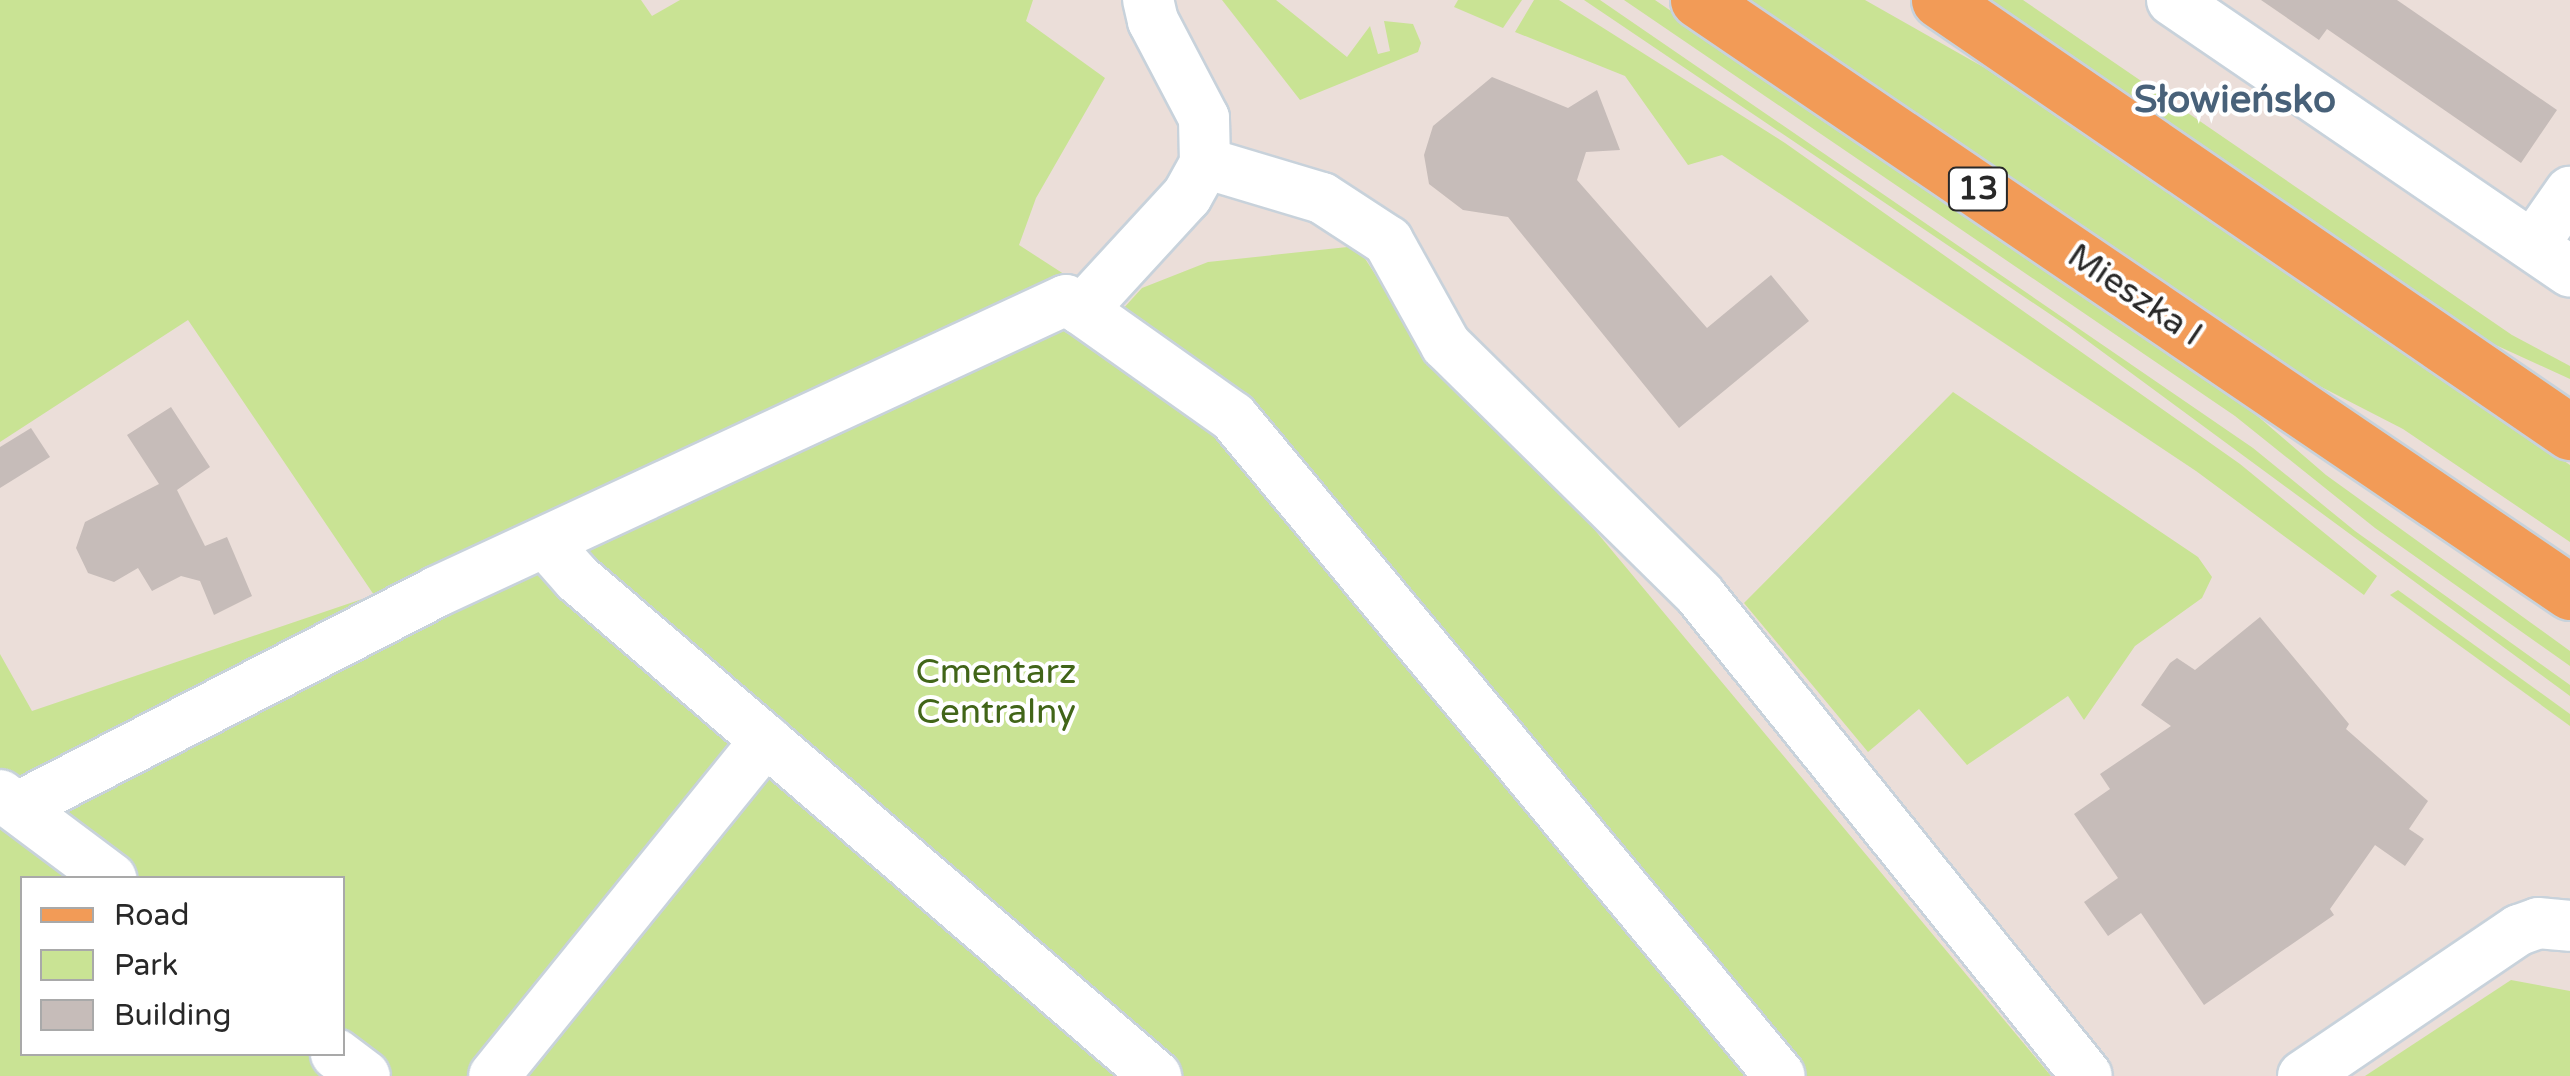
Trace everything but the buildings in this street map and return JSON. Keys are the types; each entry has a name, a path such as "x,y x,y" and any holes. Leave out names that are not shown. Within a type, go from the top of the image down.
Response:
{"main road":[{"name":"Mieszka I","path":"1698,0 2570,592"},
{"path":"1939,0 2570,432"}],"street":[{"path":"1090,302 1188,196 1206,164 1204,118 1153,21 1148,0"},
{"path":"2172,0 2552,258 2570,192"},
{"path":"1206,164 1322,198 1388,242 1446,345 1700,596 2087,1076"},
{"path":"108,876 9,801 299,658 1066,300 1090,302 1233,417 1780,1076"},
{"path":"546,543 577,578 1156,1076"},
{"path":"494,1076 766,740"},
{"path":"2303,1076 2554,924"},
{"path":"339,1056 364,1076"}],"green space":[{"name":"Cmentarz Centralny","path":"0,0 641,0 652,16 680,0 1033,0 1026,21 1105,78 1036,198 1019,245 1121,311 1142,288 1208,262 1357,246 1396,307 1533,456 2051,1076 0,1076 0,654 32,711 374,595 188,320 0,442"},
{"path":"1222,0 1276,0 1347,57 1370,26 1378,54 1390,51 1384,21 1413,24 1421,43 1418,52 1300,100"},
{"path":"1458,0 1522,0 1503,28 1454,7"},
{"path":"1534,0 1559,0 1785,143 2240,464 2377,576 2364,595 2196,471 1722,155 1688,165 1625,76 1515,32"},
{"path":"1584,0 1600,0 2253,448 2355,531 2570,685 2570,696 2066,325"},
{"path":"1624,0 1655,0 2240,401 2326,475 2570,651 2570,666 2375,528 2235,416"},
{"path":"1742,0 1865,0 1985,68 2570,465 2570,542 2403,429 2296,374"},
{"path":"1989,0 2023,0 2512,335 2570,366 2570,379 2489,342"},
{"path":"1953,392 2198,557 2212,577 2202,598 2135,646 2084,720 2068,696 1967,765 1919,709 1868,752 1744,603"},
{"path":"2398,590 2570,714 2570,726 2390,595"},
{"path":"2511,980 2570,991 2570,1076 2365,1076"}],"district":[{"name":"Słowieńsko","path":"2235,101"}]}
